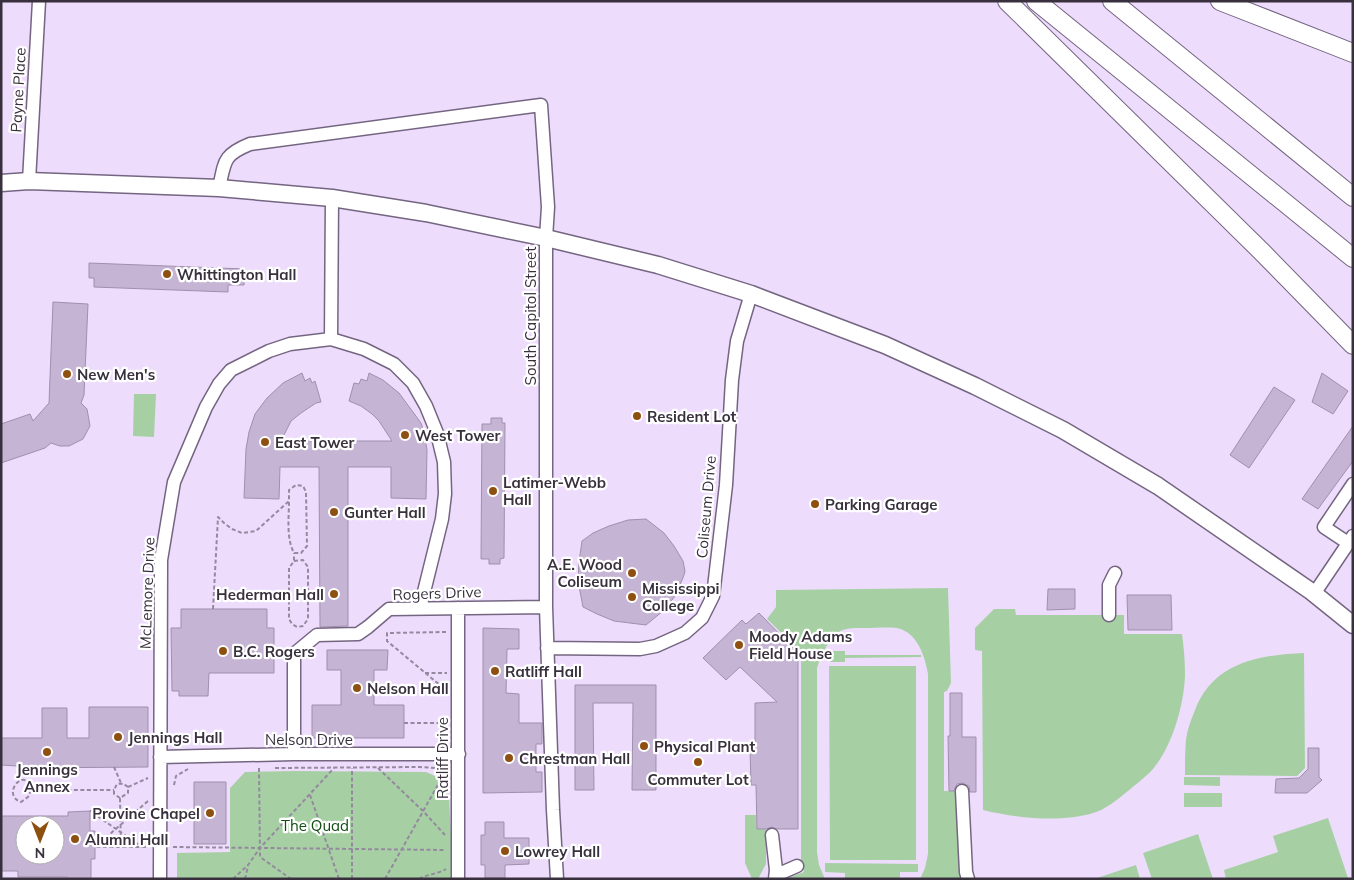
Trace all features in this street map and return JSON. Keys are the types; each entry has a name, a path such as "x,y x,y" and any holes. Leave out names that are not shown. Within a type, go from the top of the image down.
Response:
{"highway":[{"path":"1007,1 1263,253 1353,345"},
{"path":"1036,1 1353,258"},
{"path":"1112,1 1353,197"},
{"path":"1220,1 1353,53"}],"main road":[{"path":"1,183 28,181 219,188 332,198 426,213 546,238 658,265 751,294 885,345 975,386 1063,430 1158,486 1314,594 1353,625"}],"street":[{"name":"Payne Place","path":"28,181 39,1"},
{"name":"South Capitol Street","path":"219,188 226,161 236,150 250,144 541,105 548,207 546,238 546,607 557,879"},
{"path":"332,198 332,340 364,349 394,364 413,383 426,406 437,432 444,462 445,494 442,518 420,608"},
{"name":"Coliseum Drive","path":"547,648 640,649 656,646 685,633 702,618 713,596 726,485 732,380 737,341 751,294"},
{"name":"McLemore Drive","path":"160,879 162,560 174,482 206,407 219,384 231,370 269,351 290,344 332,340"},
{"path":"1314,594 1350,539 1324,527 1353,484"},
{"path":"1109,615 1109,585 1115,573"},
{"name":"Rogers Drive","path":"294,754 294,654 317,635 358,634 368,628 389,609 546,607"},
{"name":"Ratliff Drive","path":"458,608 458,754 453,854 458,879"},
{"name":"Nelson Drive","path":"160,757 294,754 458,754"},
{"path":"962,792 966,872 968,879"},
{"path":"772,835 776,879"},
{"path":"776,879 781,873 797,866"}],"path":[{"path":"296,485 303,486 306,492 306,546 301,553 308,567 308,620 303,626 297,627 288,620 288,568 294,561 290,535 289,490 296,485"},
{"path":"213,609 218,517 232,529 242,533 256,530 289,501"},
{"path":"294,553 301,553"},
{"path":"294,561 303,560"},
{"path":"452,632 387,633 387,641 452,696"},
{"path":"425,673 452,673"},
{"path":"404,723 452,723"},
{"path":"114,767 121,783 128,787"},
{"path":"377,767 446,836"},
{"path":"176,776 194,768"},
{"path":"259,768 260,857 292,879"},
{"path":"268,768 435,768 445,774 385,879"},
{"path":"233,879 248,865 260,848 335,768"},
{"path":"352,768 352,879"},
{"path":"128,787 148,778"},
{"path":"21,780 30,784 31,790 28,797 21,802 13,799 10,795 11,786 14,782 21,780"},
{"path":"120,798 114,794 114,790 117,784 121,783"},
{"path":"120,798 128,794 128,787"},
{"path":"31,790 114,790"},
{"path":"310,795 340,879"},
{"path":"120,798 120,847"},
{"path":"148,800 95,847 148,847"},
{"path":"120,812 90,812 142,847"},
{"path":"173,847 402,850 453,854 452,866 418,879"},
{"path":"245,879 248,865"}],"green space":[{"path":"134,394 156,394 154,437 133,436"},
{"path":"948,588 951,683 947,691 944,692 944,791 962,791 968,879 920,879 928,854 928,674 919,646 910,634 897,628 850,628 836,634 829,642 817,668 817,852 819,865 825,879 785,879 804,872 801,863 801,652 767,619 776,607 776,590"},
{"path":"994,609 1015,609 1016,615 1124,615 1124,634 1182,634 1185,666 1184,687 1180,711 1168,746 1150,772 1111,804 1093,813 1052,819 1024,817 983,810 982,651 975,650 975,628"},
{"path":"830,651 845,651 845,655 921,655 921,657 845,658 845,662 830,662 830,658 823,658 823,655 830,655"},
{"path":"1304,653 1305,768 1297,776 1185,775 1188,729 1203,694 1213,682 1225,672 1254,660 1270,656"},
{"path":"829,666 916,666 916,860 830,860"},
{"name":"The Quad","path":"245,772 426,772 438,778 445,786 449,795 453,879 177,879 177,853 230,852 230,788"},
{"path":"1184,777 1220,777 1220,786 1184,785"},
{"path":"1184,793 1222,793 1222,807 1184,807"},
{"path":"745,815 756,815 757,829 766,829 766,864 758,879 752,879 745,863"},
{"path":"1328,818 1348,878 1226,879 1224,870 1278,852 1273,836"},
{"path":"1198,834 1213,879 1152,879 1143,853"},
{"path":"825,863 918,864 918,872 900,872 900,879 845,879 845,873 825,872"},
{"path":"1136,865 1140,879 1094,879"}],"building":[{"name":"Whittington Hall","path":"89,263 245,269 244,285 228,285 228,292 94,287 94,278 89,278"},
{"name":"New Men's","path":"53,302 88,304 84,395 81,403 87,409 90,426 83,439 69,446 51,443 45,448 1,463 1,424 30,414 33,421 49,403"},
{"path":"302,373 305,381 310,378 312,383 315,381 321,402 316,403 291,421 281,441 392,441 372,414 361,406 349,401 354,383 359,384 361,379 367,381 369,373 383,380 399,393 421,423 424,432 427,450 426,499 391,498 391,467 348,467 348,626 320,627 319,467 280,467 279,499 244,498 246,449 255,414 267,398 283,383"},
{"path":"1322,373 1348,391 1333,414 1312,402"},
{"path":"1274,387 1295,400 1249,468 1230,455"},
{"name":"Latimer-Webb Hall","path":"491,418 502,418 502,423 505,423 504,558 500,559 500,564 489,564 489,559 481,559 482,424 491,424"},
{"path":"1353,426 1353,461 1318,509 1302,499"},
{"name":"A.E. Wood Coliseum","path":"646,519 664,533 683,561 685,571 676,595 663,611 646,625 614,621 583,607 578,581 582,541 593,533 609,526 628,520"},
{"path":"1048,589 1075,589 1075,609 1047,610"},
{"path":"1127,595 1171,595 1172,630 1128,630"},
{"name":"B.C. Rogers","path":"181,609 267,609 267,628 274,628 274,673 209,673 208,696 179,696 179,691 172,691 171,628 181,628"},
{"path":"759,613 798,653 798,829 777,829 772,827 757,829 756,785 751,785 750,749 755,749 755,703 777,702 740,667 726,680 703,658 742,620 746,624"},
{"path":"483,628 519,629 519,649 507,649 506,693 519,694 519,723 542,723 542,744 536,744 536,772 542,772 542,792 483,793"},
{"name":"Nelson Hall","path":"327,650 388,650 387,670 374,670 374,705 404,705 404,738 312,738 312,705 341,705 341,670 327,670"},
{"name":"Physical Plant","path":"575,685 656,685 656,790 632,790 633,703 593,703 594,790 575,790"},
{"path":"950,693 962,693 962,737 976,737 976,792 970,792 969,786 962,783 957,784 954,791 949,791 948,736 950,736"},
{"path":"89,707 148,707 148,767 17,768 17,766 1,765 1,738 42,738 42,708 67,708 67,738 89,738"},
{"path":"1308,748 1319,748 1319,777 1322,780 1307,793 1275,793 1276,779 1299,778 1308,769"},
{"name":"Provine Chapel","path":"194,782 226,782 226,844 194,844"},
{"name":"Alumni Hall","path":"90,811 90,831 95,831 95,859 91,859 91,879 18,877 18,871 1,871 1,816 15,816 15,865 65,865 65,816 68,816 68,812"},
{"name":"Lowrey Hall","path":"485,822 504,822 504,838 529,838 529,864 505,865 505,878 485,878 485,865 481,865 481,835 485,835"}],"place":[{"name":"Whittington Hall","path":"167,274"},
{"name":"New Men's","path":"67,374"},
{"name":"Resident Lot","path":"637,416"},
{"name":"West Tower","path":"405,435"},
{"name":"East Tower","path":"265,442"},
{"name":"Latimer-Webb Hall","path":"493,491"},
{"name":"Parking Garage","path":"815,504"},
{"name":"Gunter Hall","path":"334,512"},
{"name":"A.E. Wood Coliseum","path":"632,573"},
{"name":"Hederman Hall","path":"334,594"},
{"name":"Mississippi College","path":"632,597"},
{"name":"Moody Adams Field House","path":"739,645"},
{"name":"B.C. Rogers","path":"223,651"},
{"name":"Ratliff Hall","path":"495,671"},
{"name":"Nelson Hall","path":"357,688"},
{"name":"Jennings Hall","path":"118,737"},
{"name":"Physical Plant","path":"644,746"},
{"name":"Jennings Annex","path":"47,752"},
{"name":"Chrestman Hall","path":"509,758"},
{"name":"Commuter Lot","path":"698,762"},
{"name":"Provine Chapel","path":"210,813"},
{"name":"Alumni Hall","path":"75,839"},
{"name":"Lowrey Hall","path":"505,851"}]}
